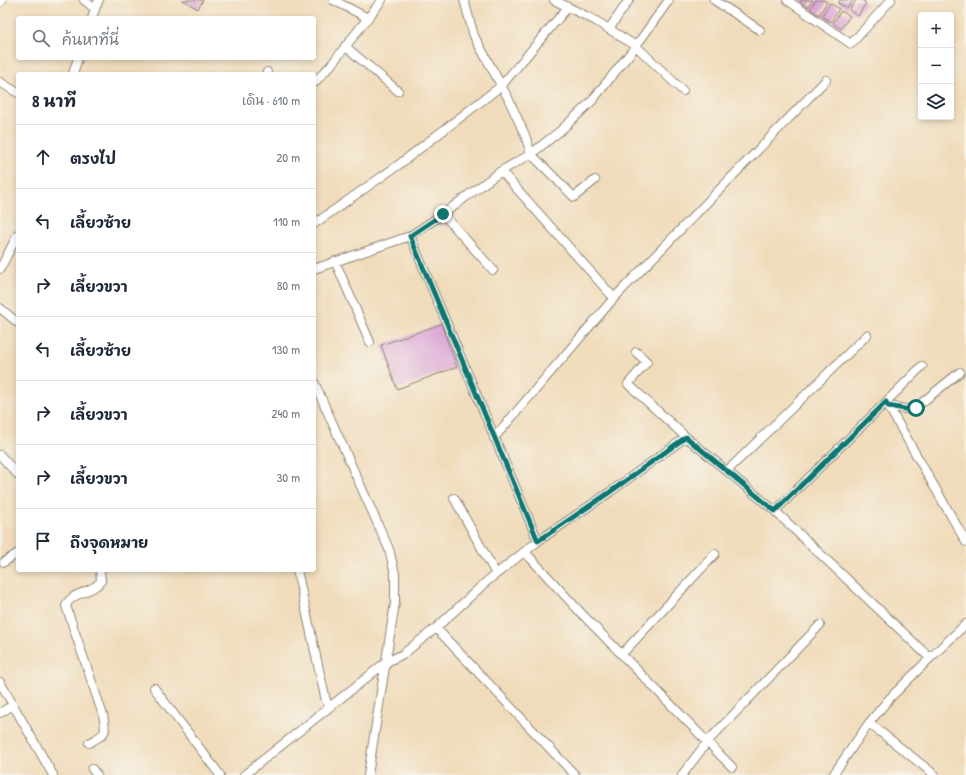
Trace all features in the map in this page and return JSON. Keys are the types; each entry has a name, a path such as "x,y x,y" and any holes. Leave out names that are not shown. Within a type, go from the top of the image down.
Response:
{"street":[{"path":"84,0 95,10"},
{"path":"93,16 100,0"},
{"path":"333,0 368,18"},
{"path":"316,81 382,0"},
{"path":"464,0 474,36 502,86 525,135 531,154 574,197 595,180"},
{"path":"554,0 609,29 636,46 683,91"},
{"path":"609,29 629,0"},
{"path":"316,268 410,236 443,214 501,171 531,154 560,131 591,102 636,46 669,0"},
{"path":"714,0 760,30"},
{"path":"787,0 851,44 891,0"},
{"path":"316,223 397,166 502,86 568,7"},
{"path":"345,46 398,91"},
{"path":"74,72 77,60"},
{"path":"494,438 614,298 826,80"},
{"path":"0,82 16,92"},
{"path":"501,171 614,298"},
{"path":"443,214 493,270"},
{"path":"410,236 538,541"},
{"path":"0,269 16,238"},
{"path":"335,261 370,342"},
{"path":"0,308 16,321"},
{"path":"727,471 867,335"},
{"path":"636,352 647,362 628,384 686,437 775,511 930,658"},
{"path":"775,511 887,404 922,366"},
{"path":"887,404 905,409 914,409 960,372"},
{"path":"316,386 389,549 394,574 395,603 368,775"},
{"path":"887,404 966,542"},
{"path":"244,775 385,663 403,654 436,628 496,574 538,541 610,492 686,437"},
{"path":"0,455 16,473"},
{"path":"454,498 496,574"},
{"path":"525,552 581,613 732,767"},
{"path":"4,562 16,554"},
{"path":"622,654 715,554"},
{"path":"89,743 103,735 106,729 103,715 66,606 70,599 98,586 102,581 100,572"},
{"path":"296,572 326,701 330,706"},
{"path":"833,775 869,723 889,699 966,624"},
{"path":"682,775 708,741 820,625"},
{"path":"436,628 575,775"},
{"path":"0,682 52,775"},
{"path":"154,688 220,775"},
{"path":"0,713 13,705"},
{"path":"869,723 936,775"}],"building":[{"path":"182,0 203,0 198,9"},
{"path":"801,0 813,0 808,7 800,2"},
{"path":"816,0 824,0 827,2 819,15 810,9"},
{"path":"840,0 853,0 847,8 838,3"},
{"path":"856,0 861,0 866,3 858,16 849,10"},
{"path":"830,3 839,9 831,22 822,16"},
{"path":"841,11 850,16 841,29 833,23"},
{"path":"441,324 457,367 397,389 381,345"}],"route":[{"path":"443,214 410,236 538,541 610,492 686,437 775,511 886,402 888,406 910,410 916,408"}]}
